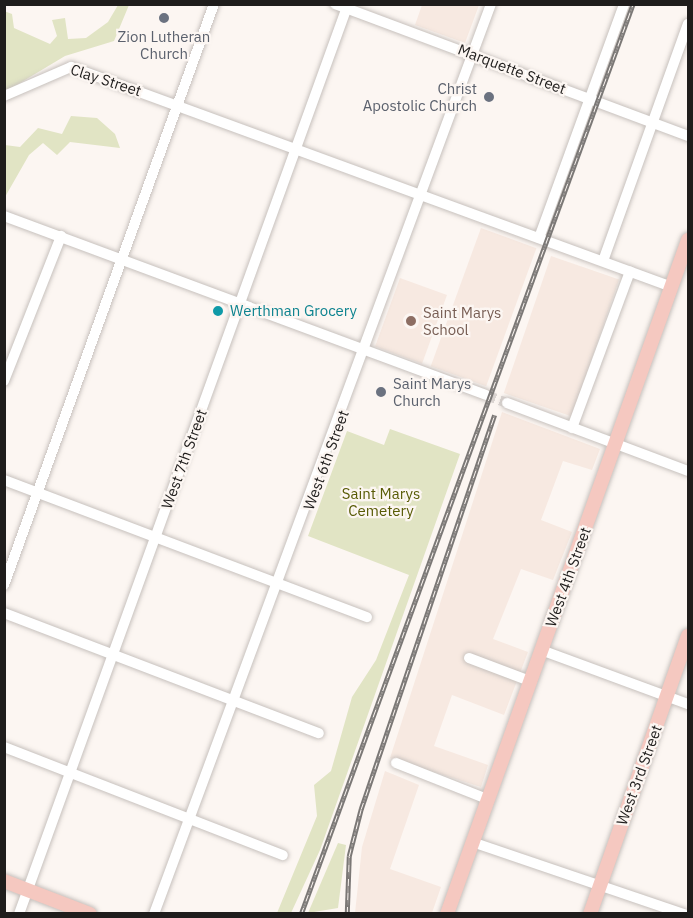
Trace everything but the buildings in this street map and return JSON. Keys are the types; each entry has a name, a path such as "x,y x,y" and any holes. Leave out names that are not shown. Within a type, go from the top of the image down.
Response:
{"main road":[{"name":"West 4th Street","path":"447,914 688,241"},
{"name":"West 3rd Street","path":"590,914 688,636"},
{"path":"4,881 90,914"}],"street":[{"path":"4,585 214,4"},
{"name":"Marquette Street","path":"335,4 688,136"},
{"name":"West 6th Street","path":"154,914 274,582 302,525 491,4"},
{"path":"539,238 624,4"},
{"name":"West 7th Street","path":"20,914 348,7"},
{"path":"603,261 688,24"},
{"name":"Clay Street","path":"4,96 71,67 672,286"},
{"path":"4,216 486,395"},
{"path":"4,381 61,236"},
{"path":"572,428 630,271"},
{"path":"507,403 688,471"},
{"path":"4,480 367,616"},
{"path":"4,613 319,733"},
{"path":"541,650 688,704"},
{"path":"469,658 530,681"},
{"path":"4,747 283,855"},
{"path":"396,764 488,799"},
{"path":"472,842 684,914"}],"shaded area":[{"path":"422,5 479,5 465,43 415,25"},
{"path":"481,228 536,248 486,386 431,366"},
{"path":"551,256 619,279 572,417 504,393"},
{"name":"Saint Marys School","path":"400,278 447,295 422,364 375,347"},
{"path":"502,412 600,449 592,470 563,461 541,520 572,532 553,580 521,569 493,639 528,652 504,715 452,695 434,746 488,765 481,787 390,758"},
{"path":"385,771 419,785 390,869 441,887 432,913 355,913 362,847"}],"green space":[{"path":"118,5 129,5 114,41 65,56 5,92 4,11 12,14 14,28 50,44 57,36 52,20 65,18 68,39 86,38 108,22"},
{"path":"71,116 97,118 115,134 120,148 70,142 57,155 43,143 29,155 5,197 5,145 20,147 38,128 62,134"},
{"name":"Saint Marys Cemetery","path":"390,429 460,454 320,850 291,913 277,913 317,816 314,785 331,771 352,697 376,660 409,575 308,536 347,431 384,445"},
{"path":"338,843 346,845 338,908 308,913"}],"tunnel":[{"path":"486,395 507,403"}],"railway":[{"path":"301,914 633,4"},
{"path":"347,914 349,856 361,809 494,415"}],"place":[{"name":"Zion Lutheran Church","path":"164,18"},
{"name":"Christ Apostolic Church","path":"489,97"},
{"name":"Werthman Grocery","path":"218,311"},
{"name":"Saint Marys School","path":"411,321"},
{"name":"Saint Marys Church","path":"381,392"}]}
